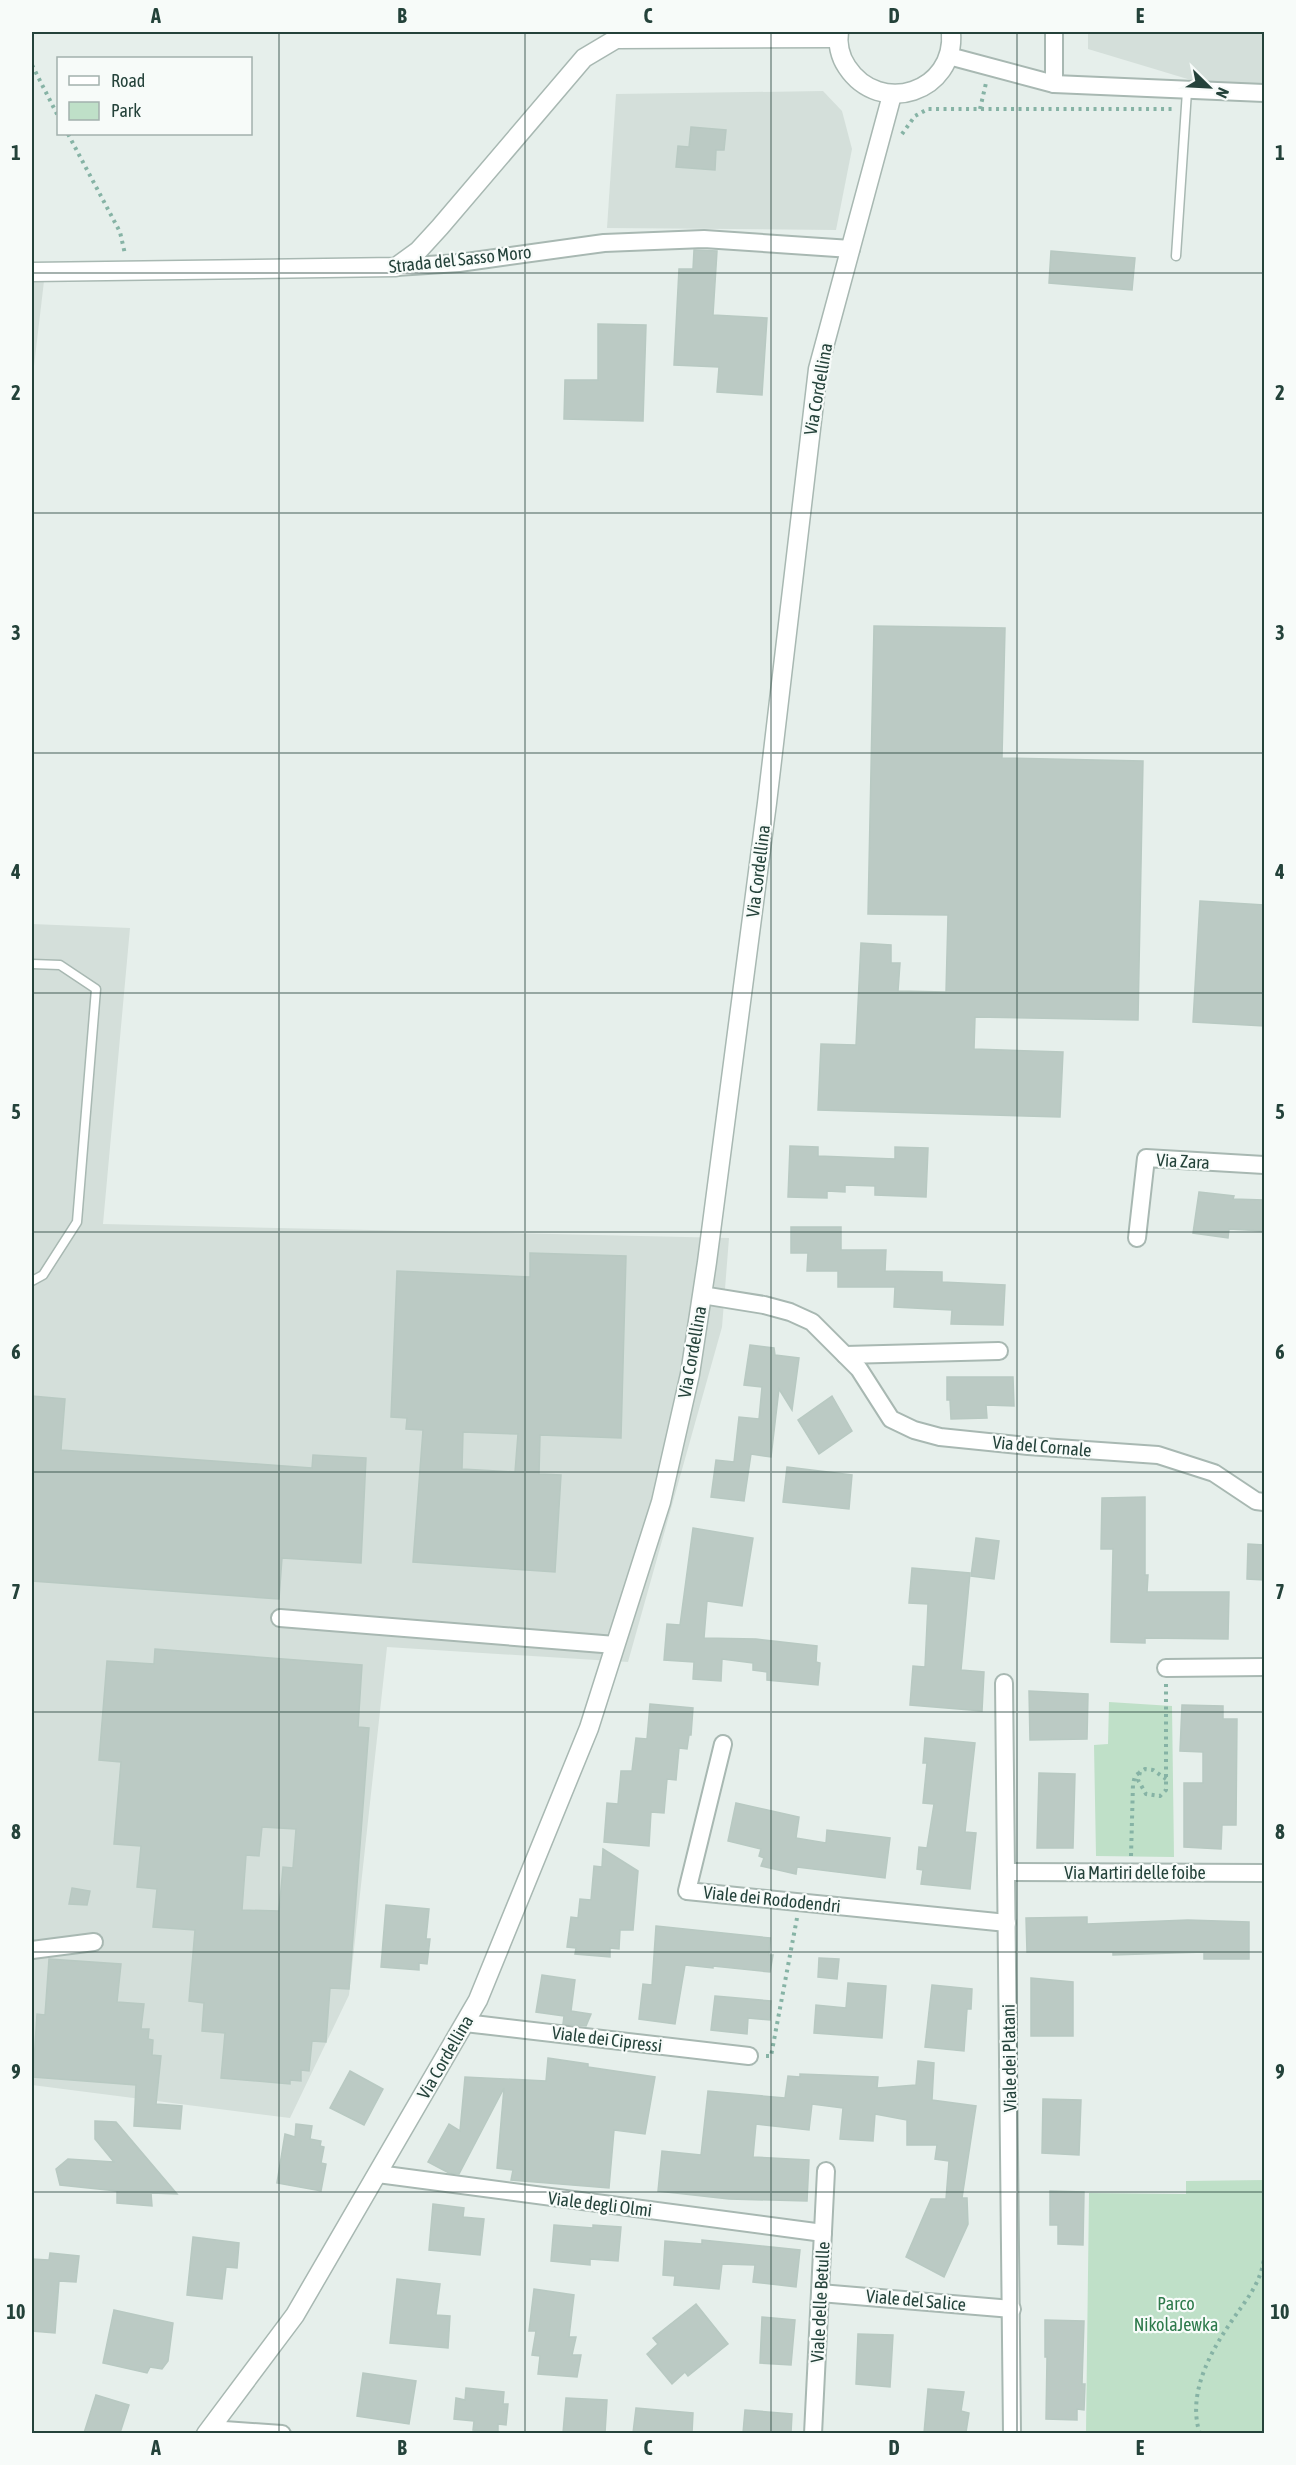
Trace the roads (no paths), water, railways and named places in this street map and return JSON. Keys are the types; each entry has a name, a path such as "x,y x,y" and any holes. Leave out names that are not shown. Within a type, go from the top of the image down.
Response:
{"street":[{"path":"396,267 418,251 440,227 584,58 616,39 838,35 842,60 854,78 871,90 892,95 911,93 927,85 940,72 949,56 951,32"},
{"path":"1054,32 1054,84"},
{"path":"949,56 1054,84 1264,93"},
{"name":"Via Cordellina","path":"208,2431 295,2315 478,2000 584,1739 661,1502 690,1374 702,1295 767,803 818,369 892,95"},
{"name":"Strada del Sasso Moro","path":"32,272 396,267 459,263 626,242 704,239 851,249"},
{"name":"Via Zara","path":"1137,1238 1146,1158 1264,1166"},
{"name":"Via del Cornale","path":"702,1295 764,1305 790,1312 812,1322 859,1369 891,1419 914,1430 940,1437 1017,1445 1158,1455 1215,1473 1257,1501 1264,1502"},
{"path":"845,1355 999,1351"},
{"path":"280,1618 615,1645"},
{"path":"1166,1668 1264,1667"},
{"name":"Viale dei Platani","path":"1004,1683 1012,2433"},
{"name":"Viale dei Rododendri","path":"723,1744 687,1891 1007,1923"},
{"name":"Via Martiri delle foibe","path":"1006,1872 1264,1873"},
{"path":"32,1950 94,1942"},
{"name":"Viale dei Cipressi","path":"465,2023 749,2056"},
{"name":"Viale delle Betulle","path":"813,2433 826,2171"},
{"name":"Viale degli Olmi","path":"378,2174 823,2233"},
{"name":"Viale del Salice","path":"820,2293 1012,2309"},
{"path":"208,2431 282,2433"}],"lane":[{"path":"1176,256 1187,91"},
{"path":"32,964 60,965 96,989 77,1222 43,1275 32,1281"}],"park label":[{"name":"Parco NikolaJewka","path":"1176,2313"}]}
